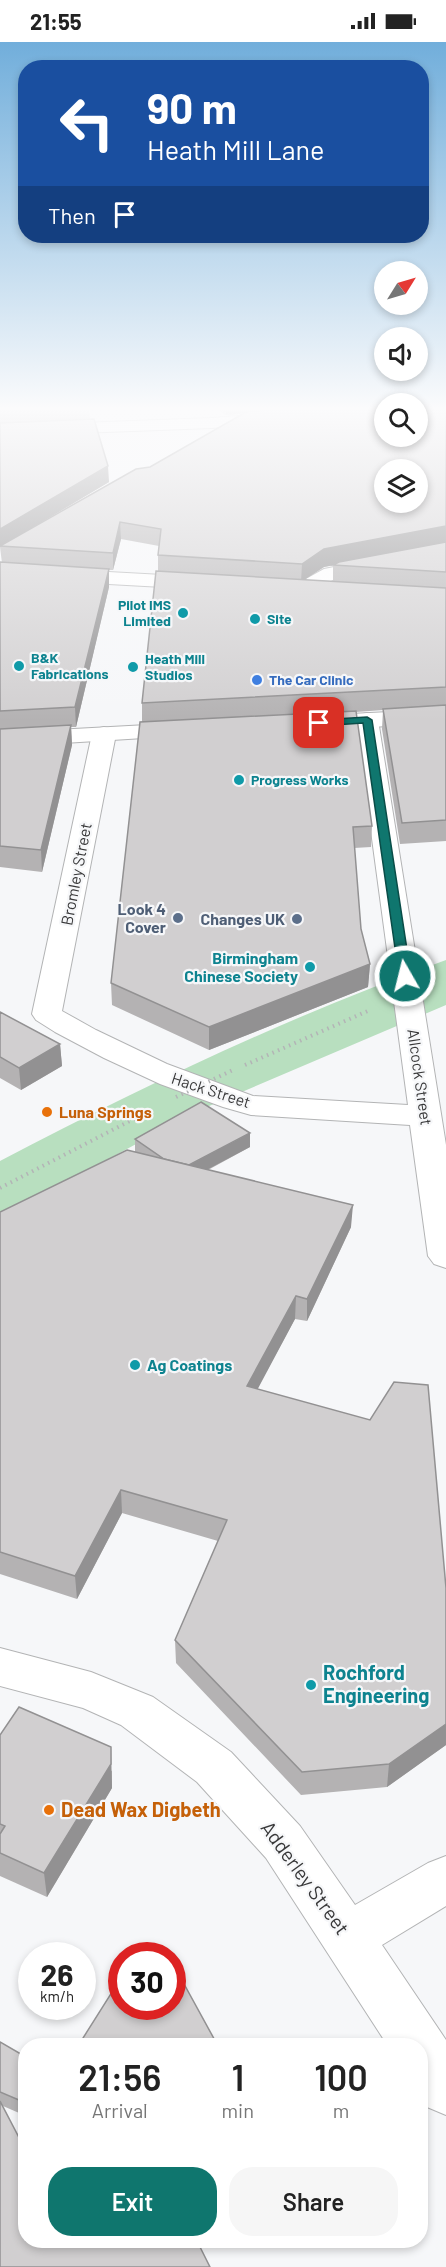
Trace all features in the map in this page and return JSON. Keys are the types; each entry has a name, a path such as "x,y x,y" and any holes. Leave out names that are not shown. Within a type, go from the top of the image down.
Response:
{"street":[{"path":"302,589 331,573 446,551"},
{"path":"0,572 221,584"},
{"path":"279,587 338,591"},
{"path":"295,724 446,716"},
{"name":"Allcock Street","path":"367,720 446,1256"},
{"path":"0,740 211,728"},
{"name":"Bromley Street","path":"47,1014 104,734"},
{"name":"Hack Street","path":"47,1014 69,1030 166,1076 227,1099 251,1105 425,1116"},
{"name":"Adderley Street","path":"0,1667 91,1691 137,1711 214,1767 283,1842 413,2038"},
{"path":"348,1937 446,1879"},
{"name":"Adderley Street","path":"428,2061 446,2088"}],"path":[{"path":"244,1065 374,1009"},
{"path":"166,1102 233,1070"},
{"path":"0,1188 155,1108"}],"green space":[{"path":"446,960 446,1005 195,1112 0,1218 0,1161 109,1105 275,1028"}],"building":[{"path":"0,513 28,513 0,529"},
{"path":"59,513 446,513 446,526 324,549 302,564 158,555 161,529 120,522 113,553 0,546"},
{"path":"446,542 446,572 333,565 339,562"},
{"path":"0,562 109,569 75,707 0,711"},
{"path":"156,571 446,588 446,687 142,703"},
{"path":"446,705 446,820 402,823 383,709"},
{"path":"356,711 372,826 353,827 361,929 370,964 209,1027 111,983 140,722"},
{"path":"71,725 41,850 0,846 0,729"},
{"path":"0,1012 60,1044 19,1068 0,1057"},
{"path":"201,1102 250,1133 189,1165 164,1159 135,1139"},
{"path":"127,1150 353,1205 307,1299 296,1296 247,1386 370,1420 394,1382 428,1385 446,1588 446,1724 389,1764 302,1772 175,1640 227,1520 121,1490 75,1576 0,1552 0,1212"},
{"name":"Dead Wax Digbeth","path":"19,1707 111,1747 111,1764 44,1873 0,1853 0,1834 5,1826 0,1824 0,1735"},
{"path":"186,1988 214,2038 83,2038 108,1998 108,2020 186,2020"},
{"path":"0,2042 18,2052 18,2100 0,2092"},
{"path":"0,2101 18,2136 18,2248 200,2248 210,2267 0,2267"}],"place":[{"name":"Pilot IMS Limited","path":"183,613"},
{"name":"Site","path":"255,619"},
{"name":"B&K Fabrications","path":"19,666"},
{"name":"Heath Mill Studios","path":"133,667"},
{"name":"The Car Clinic","path":"257,680"},
{"name":"Progress Works","path":"239,780"},
{"name":"Look 4 Cover","path":"178,918"},
{"name":"Changes UK","path":"297,919"},
{"name":"Birmingham Chinese Society","path":"310,967"},
{"name":"Luna Springs","path":"47,1112"},
{"name":"Ag Coatings","path":"135,1365"},
{"name":"Rochford Engineering","path":"311,1685"},
{"name":"Dead Wax Digbeth","path":"49,1810"}],"route":[{"path":"319,723 367,720 405,976"}]}
